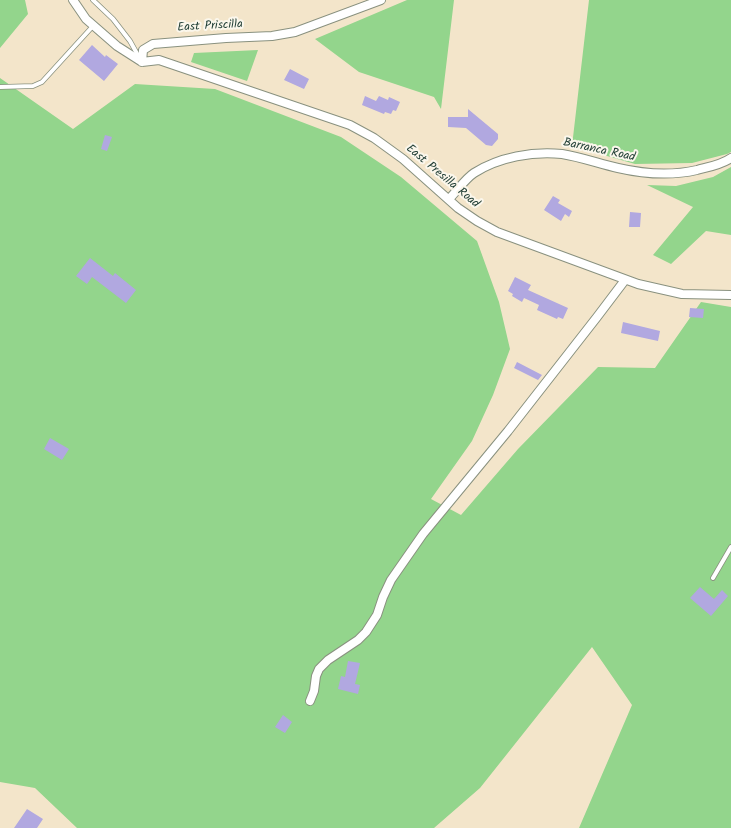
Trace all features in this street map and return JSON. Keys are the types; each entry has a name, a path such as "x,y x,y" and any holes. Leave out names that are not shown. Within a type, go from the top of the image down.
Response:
{"street":[{"path":"73,0 86,19 117,46 142,62"},
{"name":"East Priscilla","path":"142,62 143,50 153,44 272,36 295,32 381,0"},
{"name":"East Presilla Road","path":"142,62 160,60 350,125 374,138 403,159 458,208 497,232 624,280 682,294 731,295"},
{"name":"Barranca Road","path":"448,199 474,174 502,160 517,156 563,154 619,168 663,174 688,172 718,164 731,158"},
{"path":"310,701 319,669 328,660 358,640 366,632 377,615 391,580 423,534 508,431 624,280"}],"lane":[{"path":"93,0 113,19 130,41 142,62"},
{"path":"0,87 34,86 42,82 94,25"},
{"path":"713,578 731,547"}],"green space":[{"path":"0,0 25,0 28,14 0,48"},
{"path":"407,0 454,0 441,109 434,97 359,72 315,39"},
{"path":"589,0 731,0 731,152 692,163 635,164 572,146"},
{"path":"258,50 247,81 191,62 194,53"},
{"path":"0,78 73,129 135,84 215,89 341,137 401,177 477,241 499,302 510,349 493,395 472,441 431,499 461,515 518,449 598,367 655,368 701,302 731,307 731,828 579,828 632,705 592,647 480,788 434,828 77,828 35,788 0,782"},
{"path":"731,167 731,235 706,231 671,264 653,255 693,207 647,185 676,186 713,177"}],"building":[{"path":"92,45 105,57 106,55 118,64 104,81 79,60"},
{"path":"290,69 309,79 304,89 284,80"},
{"path":"365,96 376,101 379,96 388,100 389,97 400,102 396,111 393,110 391,114 385,112 384,114 362,105"},
{"path":"468,109 498,134 498,139 492,146 486,145 466,128 448,127 448,117 468,117"},
{"path":"105,135 112,137 107,151 101,149"},
{"path":"553,196 560,200 558,203 572,211 569,217 565,214 561,221 544,210"},
{"path":"630,212 641,213 640,227 629,227"},
{"path":"90,258 113,276 115,273 136,290 126,303 92,277 87,284 76,276"},
{"path":"515,277 531,285 528,290 568,308 563,319 558,317 557,319 537,310 539,305 524,298 522,302 512,296 513,294 508,291"},
{"path":"690,308 704,309 703,318 689,317"},
{"path":"623,322 660,331 658,341 621,333"},
{"path":"517,362 542,375 538,380 514,368"},
{"path":"50,438 69,449 62,460 44,449"},
{"path":"700,587 714,599 722,590 728,596 711,616 690,598"},
{"path":"348,661 360,663 355,684 360,685 358,694 338,689 341,676 345,677"},
{"path":"283,715 292,722 285,733 275,727"},
{"path":"27,809 43,819 37,828 14,828"}]}
